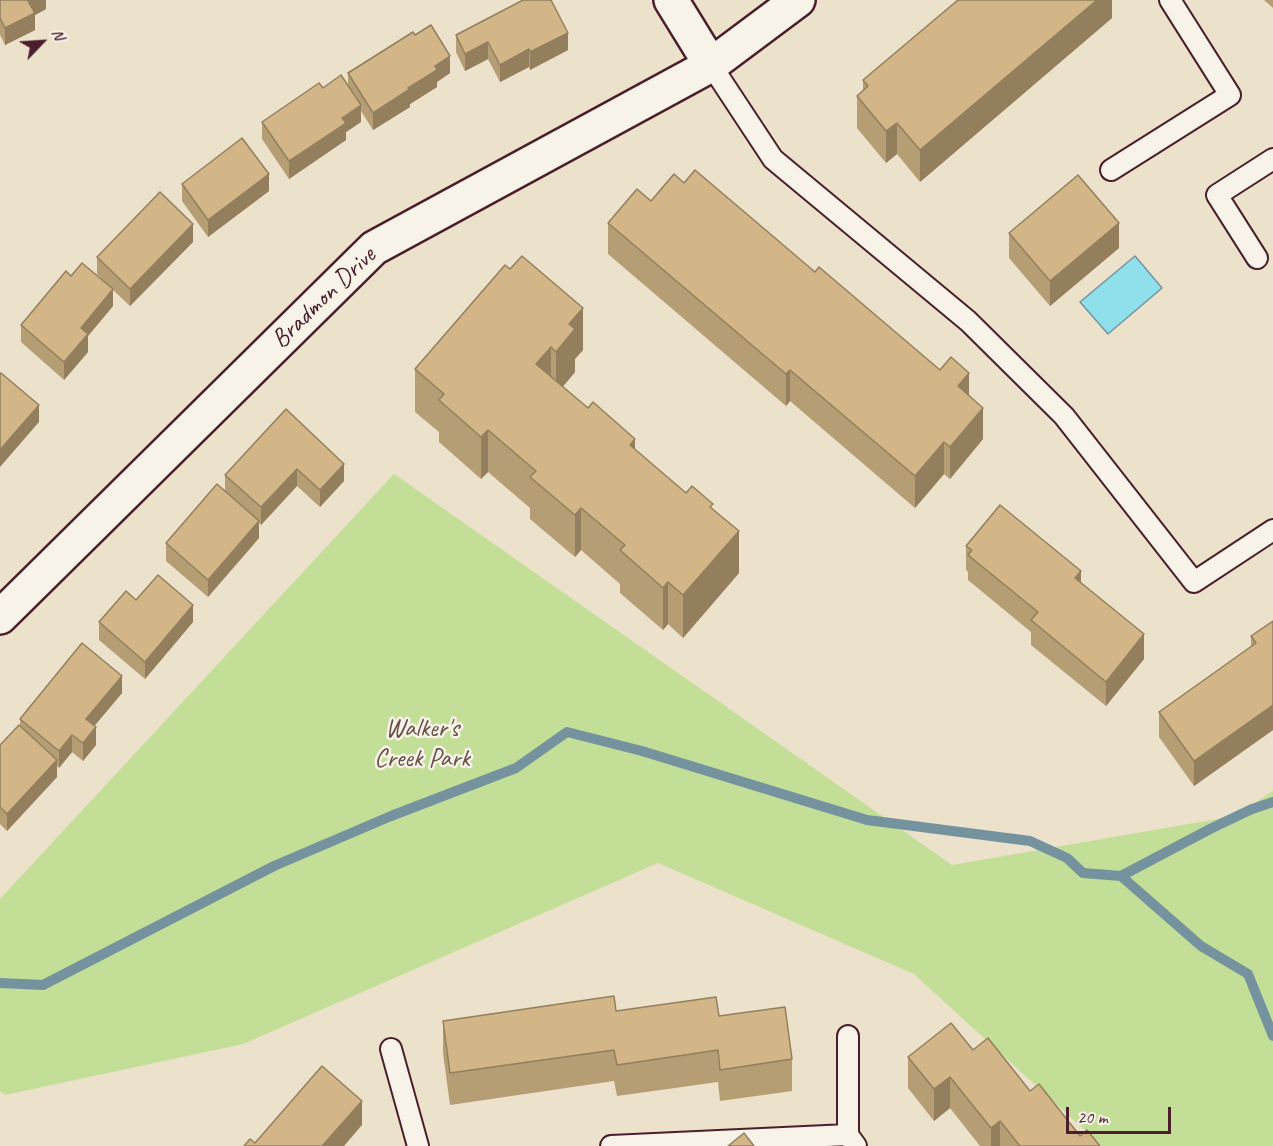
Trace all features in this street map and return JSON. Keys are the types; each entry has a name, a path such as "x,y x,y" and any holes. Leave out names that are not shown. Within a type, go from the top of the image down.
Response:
{"street":[{"path":"671,0 711,65"},
{"name":"Bradmon Drive","path":"2,611 374,248 711,65 798,0"}],"lane":[{"path":"1111,170 1230,95 1170,0"},
{"path":"711,65 773,159 968,321 1064,416 1194,582 1273,530"},
{"path":"1257,258 1217,195 1273,159"},
{"path":"611,1146 852,1140 848,1036"},
{"path":"391,1048 418,1146"}],"green space":[{"name":"Walker's Creek Park","path":"394,474 952,865 1235,816 1273,791 1273,1146 1102,1146 914,974 658,863 243,1044 5,1095 0,1091 0,899"}],"water":[{"path":"1135,256 1162,288 1108,334 1080,302"}],"building":[{"path":"0,0 30,0 28,1 35,13 5,28 0,18"},
{"path":"523,0 551,0 568,33 530,52 529,49 500,65 488,42 465,54 456,35"},
{"path":"958,0 1097,0 920,150 897,123 886,131 857,96 868,86 863,80"},
{"path":"431,25 450,56 435,66 437,70 373,113 348,73 413,32 415,35"},
{"path":"341,75 361,105 342,118 346,123 289,161 262,122 319,83 323,88"},
{"path":"242,138 269,174 208,220 182,184"},
{"path":"695,170 815,272 819,267 940,370 951,357 969,373 958,386 983,408 950,447 944,442 915,476 790,370 786,374 608,223 637,189 651,201 674,174 684,183"},
{"path":"1078,175 1119,223 1050,281 1009,233"},
{"path":"160,192 193,224 130,289 97,257"},
{"path":"522,256 583,308 569,324 575,329 556,352 551,347 536,364 588,408 593,402 635,439 630,445 686,493 692,486 713,504 710,507 739,531 683,595 668,582 663,588 620,550 625,545 581,508 575,515 530,477 536,471 488,430 481,437 439,400 444,394 415,369 505,265 510,269"},
{"path":"82,263 113,289 81,328 88,334 64,362 21,325 66,271 71,276"},
{"path":"0,374 39,405 0,450"},
{"path":"286,409 344,464 320,490 297,469 261,507 225,475"},
{"path":"217,484 259,521 208,580 166,543"},
{"path":"1000,505 1081,571 1075,578 1144,634 1106,682 1031,620 1038,612 968,555 972,550 966,546"},
{"path":"158,575 193,605 145,662 99,622 126,591 136,600"},
{"path":"1273,621 1273,705 1194,761 1159,712 1256,643 1251,636"},
{"path":"82,643 122,676 86,719 96,727 83,743 72,735 59,751 20,719"},
{"path":"19,725 57,760 7,814 0,807 0,745"},
{"path":"614,996 616,1011 716,997 719,1016 785,1007 792,1059 720,1070 718,1050 617,1065 614,1050 450,1073 443,1021"},
{"path":"951,1023 973,1050 988,1038 1030,1091 1039,1084 1080,1136 1087,1130 1100,1146 1020,1146 1000,1121 991,1128 950,1077 934,1089 908,1057"},
{"path":"322,1066 362,1101 322,1146 244,1146 250,1139 255,1143"},
{"path":"744,1133 754,1146 728,1146"}],"waterway":[{"path":"0,983 43,985 274,866 391,816 516,768 567,732 642,751 867,820 1030,841 1067,858 1083,873 1121,876 1212,828 1273,802"},
{"path":"1121,876 1201,946 1248,974 1273,1036"}]}
